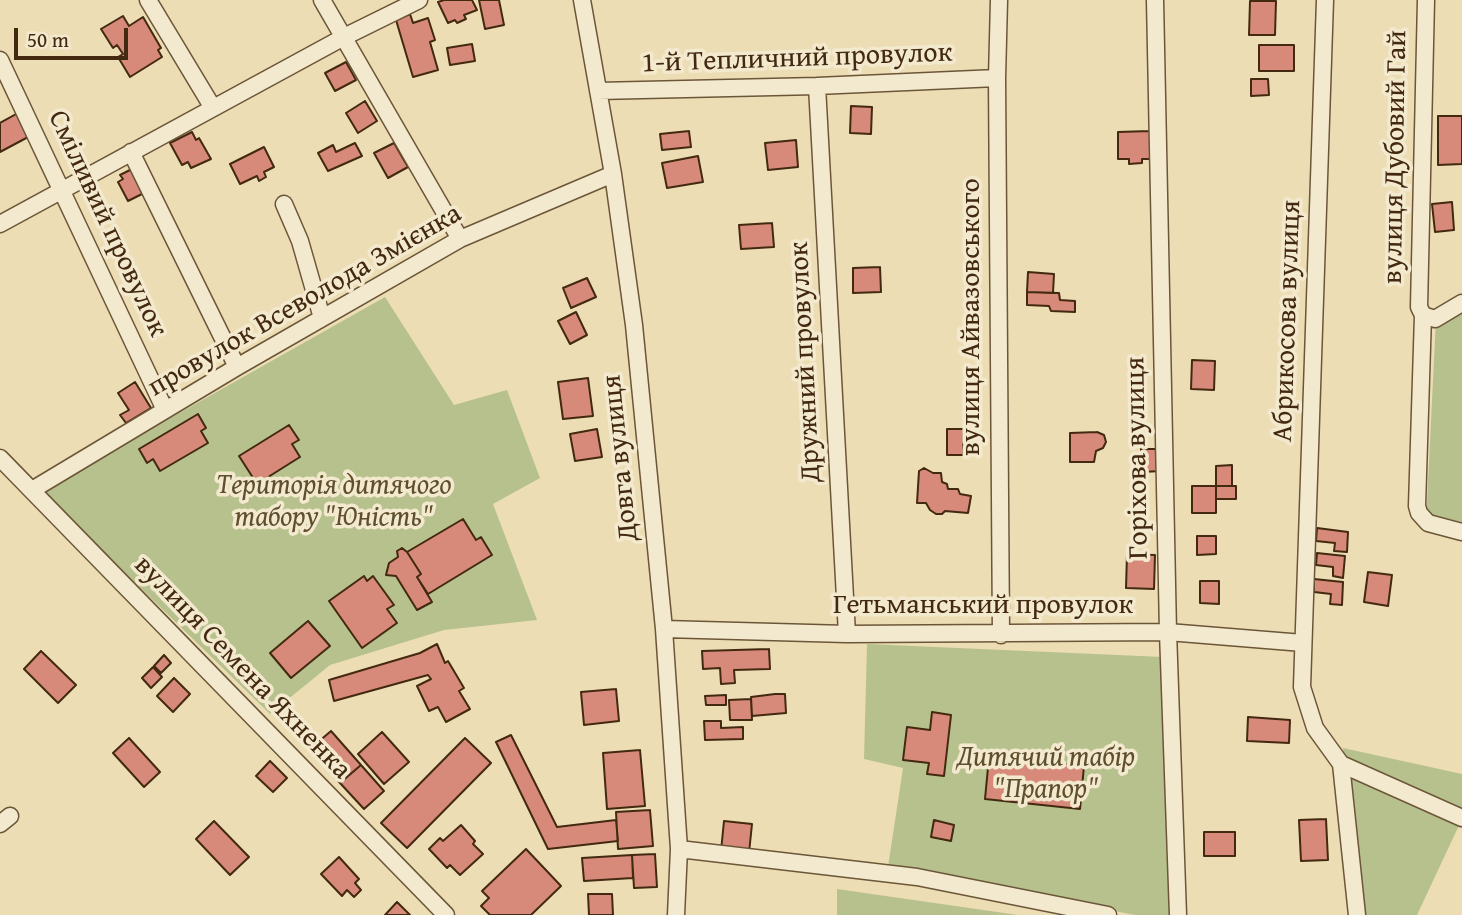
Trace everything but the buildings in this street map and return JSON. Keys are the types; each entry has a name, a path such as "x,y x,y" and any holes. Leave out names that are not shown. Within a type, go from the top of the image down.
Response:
{"street":[{"path":"148,0 213,108"},
{"path":"322,0 460,239"},
{"path":"0,224 344,37 419,0"},
{"name":"Довга вулиця","path":"582,0 613,174 634,325 664,629 679,849 676,915"},
{"name":"вулиця Айвазовського","path":"999,0 997,78 1001,635"},
{"name":"Горіхова вулиця","path":"1155,0 1168,632 1178,915"},
{"name":"Абрикосова вулиця","path":"1325,0 1302,687 1315,728 1341,764"},
{"name":"вулиця Дубовий Гай","path":"1426,0 1419,307 1423,315 1418,506 1419,513 1428,523 1462,532"},
{"name":"Сміливий провулок","path":"0,60 165,410"},
{"name":"1-й Тепличний провулок","path":"598,91 817,86 997,78"},
{"name":"Дружний провулок","path":"817,86 847,634"},
{"path":"131,152 237,367"},
{"name":"провулок Всеволода Змієнка","path":"32,490 237,367 460,239 613,174"},
{"path":"284,204 300,241 322,318"},
{"path":"1423,315 1435,319 1462,303"},
{"name":"вулиця Семена Яхненка","path":"0,458 446,915"},
{"name":"Гетьманський провулок","path":"664,629 1001,635 1168,632 1303,643"},
{"path":"1341,764 1462,818"},
{"path":"1341,764 1357,915"},
{"path":"679,849 917,877 1108,915"}],"green space":[{"name":"Територія дитячого табору \"Юність\"","path":"385,297 454,405 507,390 540,478 493,504 537,620 444,630 330,665 270,714 41,491"},
{"path":"1462,304 1462,530 1426,524 1436,319"},
{"name":"Дитячий табір \"Прапор\"","path":"867,644 1163,657 1172,915 1135,915 888,867 903,768 864,759"},
{"path":"1343,748 1462,774 1462,819 1417,915 1362,915"},
{"path":"837,889 1018,915 837,915"}]}
